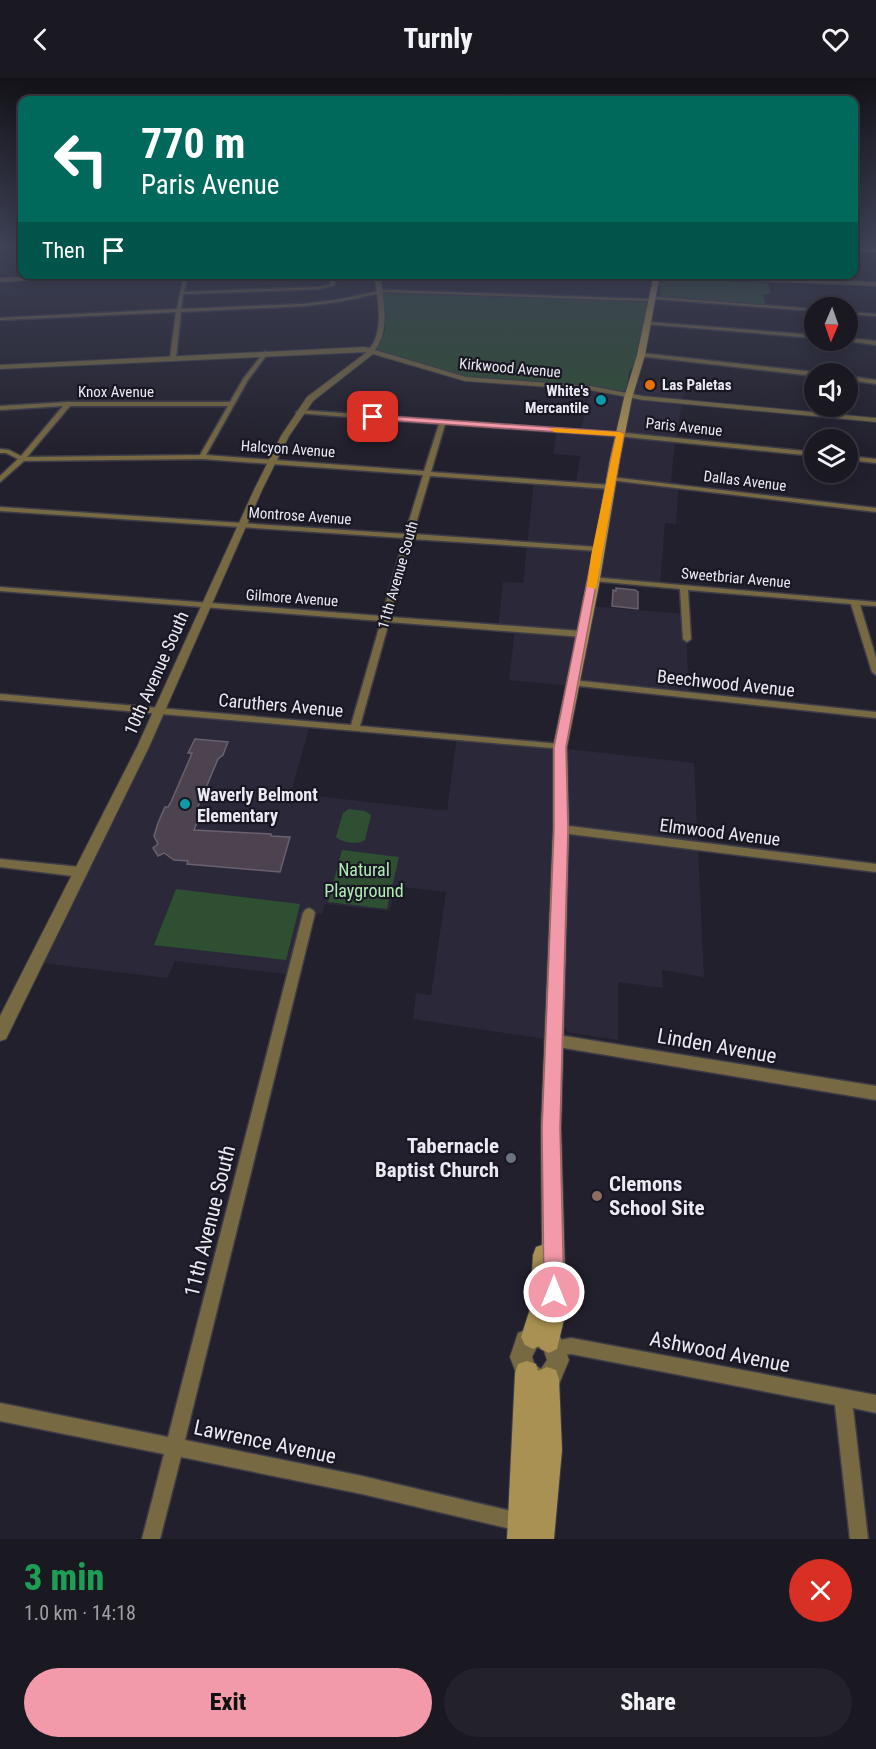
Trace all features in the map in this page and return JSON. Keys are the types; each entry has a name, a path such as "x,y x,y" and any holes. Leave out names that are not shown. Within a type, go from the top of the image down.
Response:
{"main road":[{"path":"546,1342 554,1300 554,1235 551,1220 552,1040 561,829 560,747 620,434 649,315"},
{"path":"520,1531 537,1376"},
{"path":"537,1376 549,1450 541,1539"}],"street":[{"path":"0,319 76,315"},
{"path":"173,358 179,315"},
{"path":"371,350 380,340 381,315"},
{"path":"648,323 804,336"},
{"path":"858,341 876,343"},
{"name":"Kirkwood Avenue","path":"0,367 357,348 371,350 445,375 465,379 590,388 629,395 876,420"},
{"name":"10th Avenue South","path":"0,1033 159,712 242,525 299,412 319,390 371,350"},
{"path":"202,457 232,404 265,353"},
{"path":"641,355 804,373"},
{"path":"858,379 876,381"},
{"path":"0,480 22,459 68,404"},
{"name":"Knox Avenue","path":"0,408 68,404 232,404"},
{"name":"Paris Avenue","path":"299,412 620,434 804,453"},
{"name":"11th Avenue South","path":"355,728 443,422"},
{"name":"Halcyon Avenue","path":"0,451 7,451 22,459 202,457 611,483"},
{"path":"858,459 876,461"},
{"name":"Dallas Avenue","path":"611,483 876,510"},
{"name":"Montrose Avenue","path":"0,509 598,549"},
{"name":"Sweetbriar Avenue","path":"594,579 876,604"},
{"path":"684,587 687,639"},
{"name":"Gilmore Avenue","path":"0,589 582,634"},
{"path":"855,603 876,672"},
{"name":"Beechwood Avenue","path":"573,683 876,715"},
{"name":"Caruthers Avenue","path":"0,697 560,747"},
{"name":"Elmwood Avenue","path":"561,829 876,868"},
{"path":"0,863 80,872"},
{"name":"11th Avenue South","path":"151,1539 309,913"},
{"name":"Linden Avenue","path":"552,1040 876,1093"},
{"path":"546,1342 557,1366 537,1376 523,1365 522,1348 546,1342"},
{"name":"Ashwood Avenue","path":"546,1342 876,1404"},
{"path":"843,1397 859,1539"},
{"name":"Lawrence Avenue","path":"0,1412 362,1485 520,1531"}],"shaded area":[{"path":"635,380 684,384 685,387 671,482 679,483 676,524 665,523 660,585 594,579 589,606 685,614 689,695 574,683 573,686 509,680 515,629 498,628 503,582 523,583 534,481 576,484 580,456 553,454 557,430 581,431 590,388 629,395"},
{"path":"158,712 310,724 291,793 437,810 447,810 457,737 694,763 704,977 662,970 663,988 618,982 618,1040 567,1032 567,1029 553,1026 552,1040 413,1019 416,993 431,995 446,892 395,886 390,911 325,904 322,914 309,913 294,975 175,961 167,978 35,962"}],"green space":[{"path":"383,315 645,315 637,358 629,373 626,392 597,387 463,377 376,349 385,331"},
{"path":"349,809 365,811 371,815 365,840 362,842 350,843 336,837 343,813"},
{"name":"Natural Playground","path":"342,850 399,857 387,909 328,902"},
{"path":"176,889 300,904 286,960 154,945"}],"building":[{"path":"616,588 638,592 638,609 612,606 613,590 616,591"},
{"name":"Waverly Belmont Elementary","path":"195,739 228,742 223,755 218,759 197,809 202,810 194,830 290,837 280,872 187,864 188,861 174,860 164,853 158,856 153,848 158,844 154,836 158,823 165,807 168,807 171,802 192,753 188,753"}],"slow traffic":[{"path":"554,429 620,434 592,587"}],"place":[{"name":"Las Paletas","path":"650,385"},
{"name":"White's Mercantile","path":"601,400"},
{"name":"Waverly Belmont Elementary","path":"185,804"},
{"name":"Tabernacle Baptist Church","path":"511,1158"},
{"name":"Clemons School Site","path":"597,1196"}],"route":[{"path":"373,417 620,434 596,556 593,585 560,747 561,829 554,967 551,1128 554,1292"}]}
